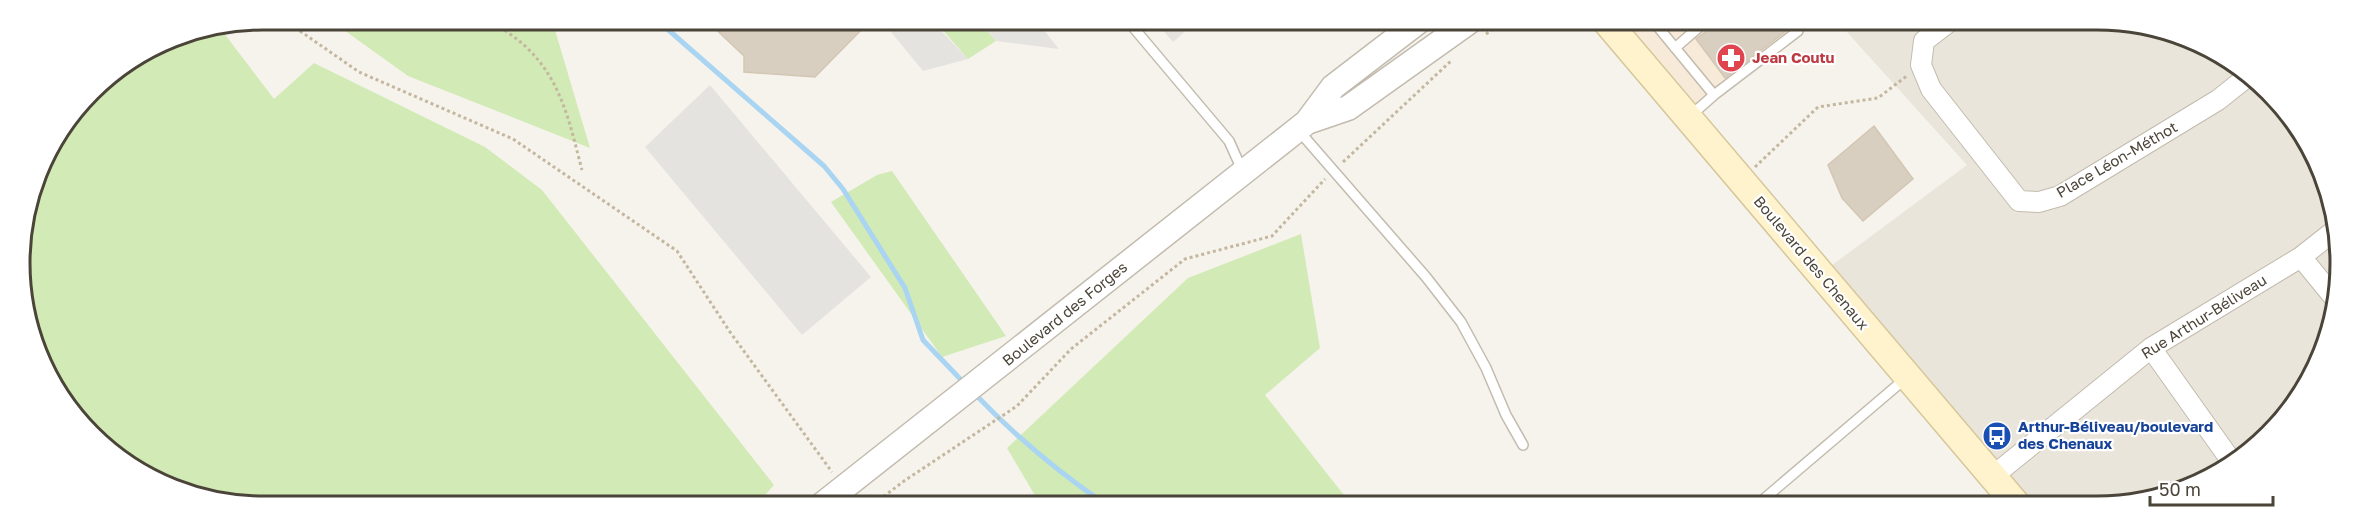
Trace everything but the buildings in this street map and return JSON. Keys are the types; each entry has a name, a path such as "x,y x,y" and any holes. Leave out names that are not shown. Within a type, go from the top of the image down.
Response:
{"main road":[{"name":"Boulevard des Chenaux","path":"1614,30 2009,496"}],"street":[{"name":"Boulevard des Forges","path":"834,496 1302,126 1333,87 1407,30"},
{"name":"Boulevard des Forges","path":"1302,126 1348,108 1475,30"},
{"path":"1921,65 1924,41 1938,30"},
{"name":"Place Léon-Méthot","path":"1921,65 1931,89 2019,201 2029,202 2039,202 2060,196 2218,100 2242,81"},
{"name":"Rue Arthur-Béliveau","path":"1993,476 2151,348 2301,257 2328,235"},
{"path":"2301,257 2328,290"},
{"path":"2151,348 2228,456"}],"lane":[{"path":"1135,30 1229,141 1243,172"},
{"path":"1660,30 1714,95"},
{"path":"1675,48 1696,30"},
{"path":"1688,118 1714,95 1798,32"},
{"path":"1302,126 1334,171 1426,277 1461,322 1523,445"},
{"path":"1767,496 1908,377"}],"path":[{"path":"300,30 359,72 513,139 676,251 730,332 844,488"},
{"path":"504,30 527,47 551,75 565,105 582,170"},
{"path":"884,496 1017,406 1071,349 1185,259 1272,236 1308,195 1458,55"},
{"path":"1741,180 1818,107 1878,98 1921,65"}],"shaded area":[{"path":"889,30 940,30 968,59 923,71"},
{"path":"987,30 1044,30 1059,49 996,41"},
{"path":"1163,30 1187,30 1173,42"},
{"path":"1631,30 1800,30 1701,109"},
{"path":"1845,30 2112,30 2142,34 2172,42 2214,61 2239,78 2262,98 2282,121 2306,160 2318,188 2326,218 2330,248 2330,278 2326,308 2318,338 2299,380 2282,405 2262,428 2239,448 2214,465 2172,484 2142,492 2112,496 1996,496 1977,479 1812,280 1967,165"},
{"path":"710,85 871,277 802,335 645,147"}],"green space":[{"path":"344,30 555,30 590,148 408,76"},
{"path":"943,30 987,30 996,41 968,59"},
{"path":"224,33 274,99 314,63 485,147 542,190 774,485 764,496 248,496 218,492 188,484 146,465 109,438 78,405 54,366 42,338 34,308 30,278 30,248 34,218 42,188 61,146 88,109 121,78 160,54 188,42"},
{"path":"892,171 1006,336 942,357 831,202 877,175"},
{"path":"1301,234 1320,348 1265,395 1345,496 1035,496 1007,448 1188,278"}],"waterway":[{"path":"668,30 824,166 843,189 905,288 923,340 965,384"},
{"path":"974,393 1037,452 1094,496"}],"place":[{"name":"Jean Coutu","path":"1731,58"},
{"name":"Arthur-Béliveau/boulevard des Chenaux","path":"1997,436"}]}
